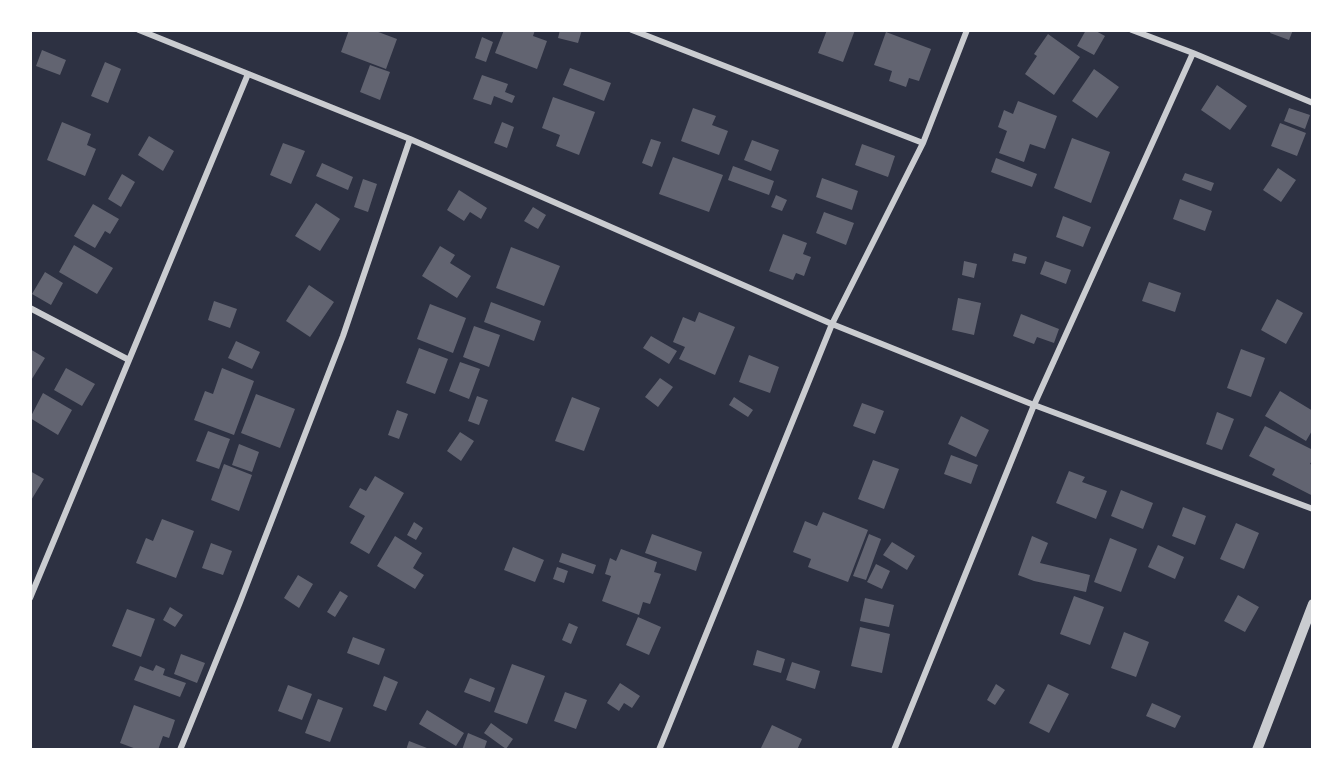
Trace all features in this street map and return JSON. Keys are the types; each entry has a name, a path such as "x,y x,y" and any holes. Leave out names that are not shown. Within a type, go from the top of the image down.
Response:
{"street":[{"path":"139,30 410,139 832,324 1034,405 1313,509"},
{"path":"632,30 923,143"},
{"path":"659,750 832,324 923,143 967,30"},
{"path":"1132,30 1313,103"},
{"path":"894,750 1034,405 1192,53"},
{"path":"30,598 248,74"},
{"path":"180,750 343,336 410,139"},
{"path":"30,308 129,360"},
{"path":"1257,750 1313,604"}],"building":[{"path":"349,30 373,30 397,39 386,69 341,52"},
{"path":"504,30 535,30 533,36 547,41 537,69 495,53"},
{"path":"560,30 582,30 578,43 558,38"},
{"path":"827,30 855,30 843,62 818,53"},
{"path":"1086,30 1094,30 1105,36 1094,55 1077,46"},
{"path":"1271,30 1293,30 1289,40 1270,33"},
{"path":"886,32 931,49 919,81 909,78 906,87 889,81 892,71 874,65"},
{"path":"1048,34 1080,57 1054,95 1025,74 1037,56 1034,54"},
{"path":"482,37 493,42 486,62 475,58"},
{"path":"42,50 66,60 60,75 36,66"},
{"path":"105,62 121,69 108,103 91,96"},
{"path":"370,65 390,72 380,100 360,92"},
{"path":"570,68 611,83 604,101 563,85"},
{"path":"1094,69 1119,87 1097,118 1072,101"},
{"path":"482,75 508,84 505,92 515,96 512,103 494,96 491,105 473,99"},
{"path":"1217,85 1247,106 1230,130 1201,110"},
{"path":"553,97 595,112 579,155 556,146 560,135 542,128"},
{"path":"1018,101 1057,116 1045,149 1030,144 1024,162 999,153 1007,131 998,127 1004,110 1013,114"},
{"path":"693,108 716,116 712,125 728,131 719,155 681,141"},
{"path":"1289,108 1310,115 1305,129 1284,121"},
{"path":"62,122 91,134 87,145 96,149 85,176 47,160"},
{"path":"502,122 514,127 507,148 494,143"},
{"path":"1280,123 1306,133 1297,156 1271,146"},
{"path":"149,136 174,151 163,171 138,155"},
{"path":"1072,138 1110,152 1091,203 1054,188"},
{"path":"651,139 661,142 652,167 642,163"},
{"path":"752,140 779,150 771,171 744,160"},
{"path":"283,143 305,151 291,184 270,175"},
{"path":"862,144 895,156 888,177 855,165"},
{"path":"673,157 723,175 709,212 659,194"},
{"path":"996,158 1037,174 1032,187 991,172"},
{"path":"322,163 353,177 348,190 316,176"},
{"path":"733,166 774,181 769,195 728,180"},
{"path":"1278,168 1296,180 1281,202 1263,190"},
{"path":"1185,173 1214,183 1211,191 1182,180"},
{"path":"122,174 135,182 121,207 108,199"},
{"path":"822,178 858,191 852,210 816,197"},
{"path":"363,179 377,184 368,212 354,207"},
{"path":"459,190 487,208 481,219 470,212 464,221 447,210"},
{"path":"776,195 787,200 782,211 771,207"},
{"path":"1180,199 1212,211 1205,231 1173,219"},
{"path":"316,203 340,219 320,251 295,236"},
{"path":"93,204 119,219 110,234 105,231 95,248 74,236"},
{"path":"533,207 546,215 538,229 524,221"},
{"path":"824,212 854,223 846,245 816,233"},
{"path":"1063,216 1091,227 1083,247 1056,237"},
{"path":"783,234 807,243 803,254 811,257 804,276 796,273 793,280 769,271"},
{"path":"74,245 113,268 97,294 59,272"},
{"path":"440,246 455,255 450,263 471,276 457,298 422,276"},
{"path":"511,247 560,266 544,306 496,288"},
{"path":"1014,253 1027,257 1025,264 1012,261"},
{"path":"964,261 977,264 974,278 962,275"},
{"path":"1045,261 1071,270 1066,284 1040,274"},
{"path":"45,272 63,283 51,305 32,294"},
{"path":"1149,282 1181,293 1175,312 1142,301"},
{"path":"309,285 334,302 310,337 286,321"},
{"path":"958,298 981,303 974,335 952,330"},
{"path":"1277,299 1303,313 1286,344 1261,330"},
{"path":"214,301 237,309 230,328 208,320"},
{"path":"491,302 541,321 534,341 484,322"},
{"path":"430,304 466,318 453,353 417,339"},
{"path":"699,312 735,327 715,375 679,359 685,347 673,342 683,317 695,322"},
{"path":"1021,314 1059,329 1054,343 1037,337 1034,344 1013,336"},
{"path":"474,326 500,335 489,367 463,357"},
{"path":"651,336 677,351 669,364 643,348"},
{"path":"236,341 260,352 252,369 228,358"},
{"path":"419,348 448,359 435,394 406,383"},
{"path":"30,349 45,358 30,382"},
{"path":"1241,349 1265,358 1251,397 1227,388"},
{"path":"749,355 779,367 770,393 739,382"},
{"path":"460,362 480,369 469,399 449,391"},
{"path":"66,368 95,384 82,406 54,390"},
{"path":"222,368 254,381 234,435 194,420 205,391 213,394"},
{"path":"660,378 673,387 658,407 645,397"},
{"path":"1280,391 1313,411 1313,429 1306,441 1265,416"},
{"path":"43,393 72,410 58,435 30,418"},
{"path":"256,394 295,409 280,448 241,433"},
{"path":"477,396 488,400 479,425 468,421"},
{"path":"572,397 600,408 584,451 555,441"},
{"path":"734,397 753,410 748,417 729,405"},
{"path":"862,403 884,411 875,434 853,426"},
{"path":"397,410 408,414 399,439 388,435"},
{"path":"1217,412 1234,419 1222,450 1206,444"},
{"path":"961,416 989,430 976,457 948,444"},
{"path":"1265,426 1313,450 1313,459 1310,464 1313,465 1313,496 1272,475 1275,469 1249,456"},
{"path":"208,431 230,439 219,469 196,461"},
{"path":"460,432 474,441 461,461 447,451"},
{"path":"239,444 259,452 252,472 232,465"},
{"path":"951,455 978,465 971,484 944,474"},
{"path":"873,460 899,469 884,509 858,499"},
{"path":"224,464 252,475 239,511 211,500"},
{"path":"30,471 44,479 30,502"},
{"path":"1069,471 1085,477 1082,482 1107,491 1096,519 1056,503"},
{"path":"375,476 404,493 369,554 350,543 365,516 349,507 360,488 366,491"},
{"path":"1121,490 1153,503 1143,529 1111,516"},
{"path":"1183,507 1206,516 1195,545 1172,536"},
{"path":"823,512 868,530 848,582 808,567 811,559 793,552 805,521 817,526"},
{"path":"162,519 194,531 176,578 136,563 146,538 153,541"},
{"path":"414,522 423,528 416,540 407,535"},
{"path":"1236,523 1259,533 1244,569 1220,559"},
{"path":"652,534 702,552 696,571 645,553"},
{"path":"869,534 881,539 866,580 853,576"},
{"path":"395,536 422,553 413,568 424,575 415,589 377,566"},
{"path":"1032,536 1048,543 1040,563 1090,575 1086,592 1034,581 1018,575"},
{"path":"1110,538 1137,549 1121,592 1094,582"},
{"path":"892,542 915,556 907,570 883,555"},
{"path":"211,543 232,551 223,575 202,568"},
{"path":"1158,545 1184,557 1175,579 1148,567"},
{"path":"513,547 544,560 535,582 504,570"},
{"path":"621,549 657,562 654,572 661,574 650,604 643,602 639,615 602,601 611,576 605,574 610,558 616,561"},
{"path":"562,553 596,565 593,574 559,562"},
{"path":"876,564 890,571 882,589 867,582"},
{"path":"557,567 568,571 564,583 553,579"},
{"path":"298,575 313,584 299,608 284,598"},
{"path":"340,591 348,596 335,617 327,612"},
{"path":"1238,595 1259,607 1245,632 1224,621"},
{"path":"1074,596 1104,607 1090,645 1060,634"},
{"path":"865,598 894,605 889,627 860,621"},
{"path":"170,607 183,615 175,627 163,620"},
{"path":"127,609 155,619 141,657 112,646"},
{"path":"638,617 661,627 649,655 626,645"},
{"path":"569,623 578,627 571,644 562,640"},
{"path":"860,627 890,634 882,673 851,666"},
{"path":"1124,632 1149,642 1136,677 1111,668"},
{"path":"353,637 385,649 379,665 347,653"},
{"path":"757,650 785,659 781,673 753,665"},
{"path":"181,654 205,663 197,683 174,674"},
{"path":"792,662 820,671 815,689 786,680"},
{"path":"512,664 545,676 527,724 494,712"},
{"path":"156,665 165,669 163,675 186,683 180,697 134,680 140,666 153,671"},
{"path":"384,676 398,682 386,711 373,706"},
{"path":"470,678 495,688 490,702 464,692"},
{"path":"620,683 640,696 632,708 624,703 619,711 607,703"},
{"path":"996,684 1005,690 995,705 987,700"},
{"path":"1048,684 1069,694 1049,733 1029,723"},
{"path":"288,685 312,694 302,720 278,711"},
{"path":"565,692 587,700 576,729 554,721"},
{"path":"318,699 343,708 330,742 305,733"},
{"path":"1152,703 1181,716 1175,728 1146,716"},
{"path":"134,705 175,720 169,738 163,736 158,750 139,750 120,743"},
{"path":"427,710 464,733 456,746 419,724"},
{"path":"491,723 513,739 506,749 484,733"},
{"path":"772,725 802,739 797,750 760,750"},
{"path":"468,733 487,741 484,750 462,750"},
{"path":"409,741 432,750 406,750"}]}
